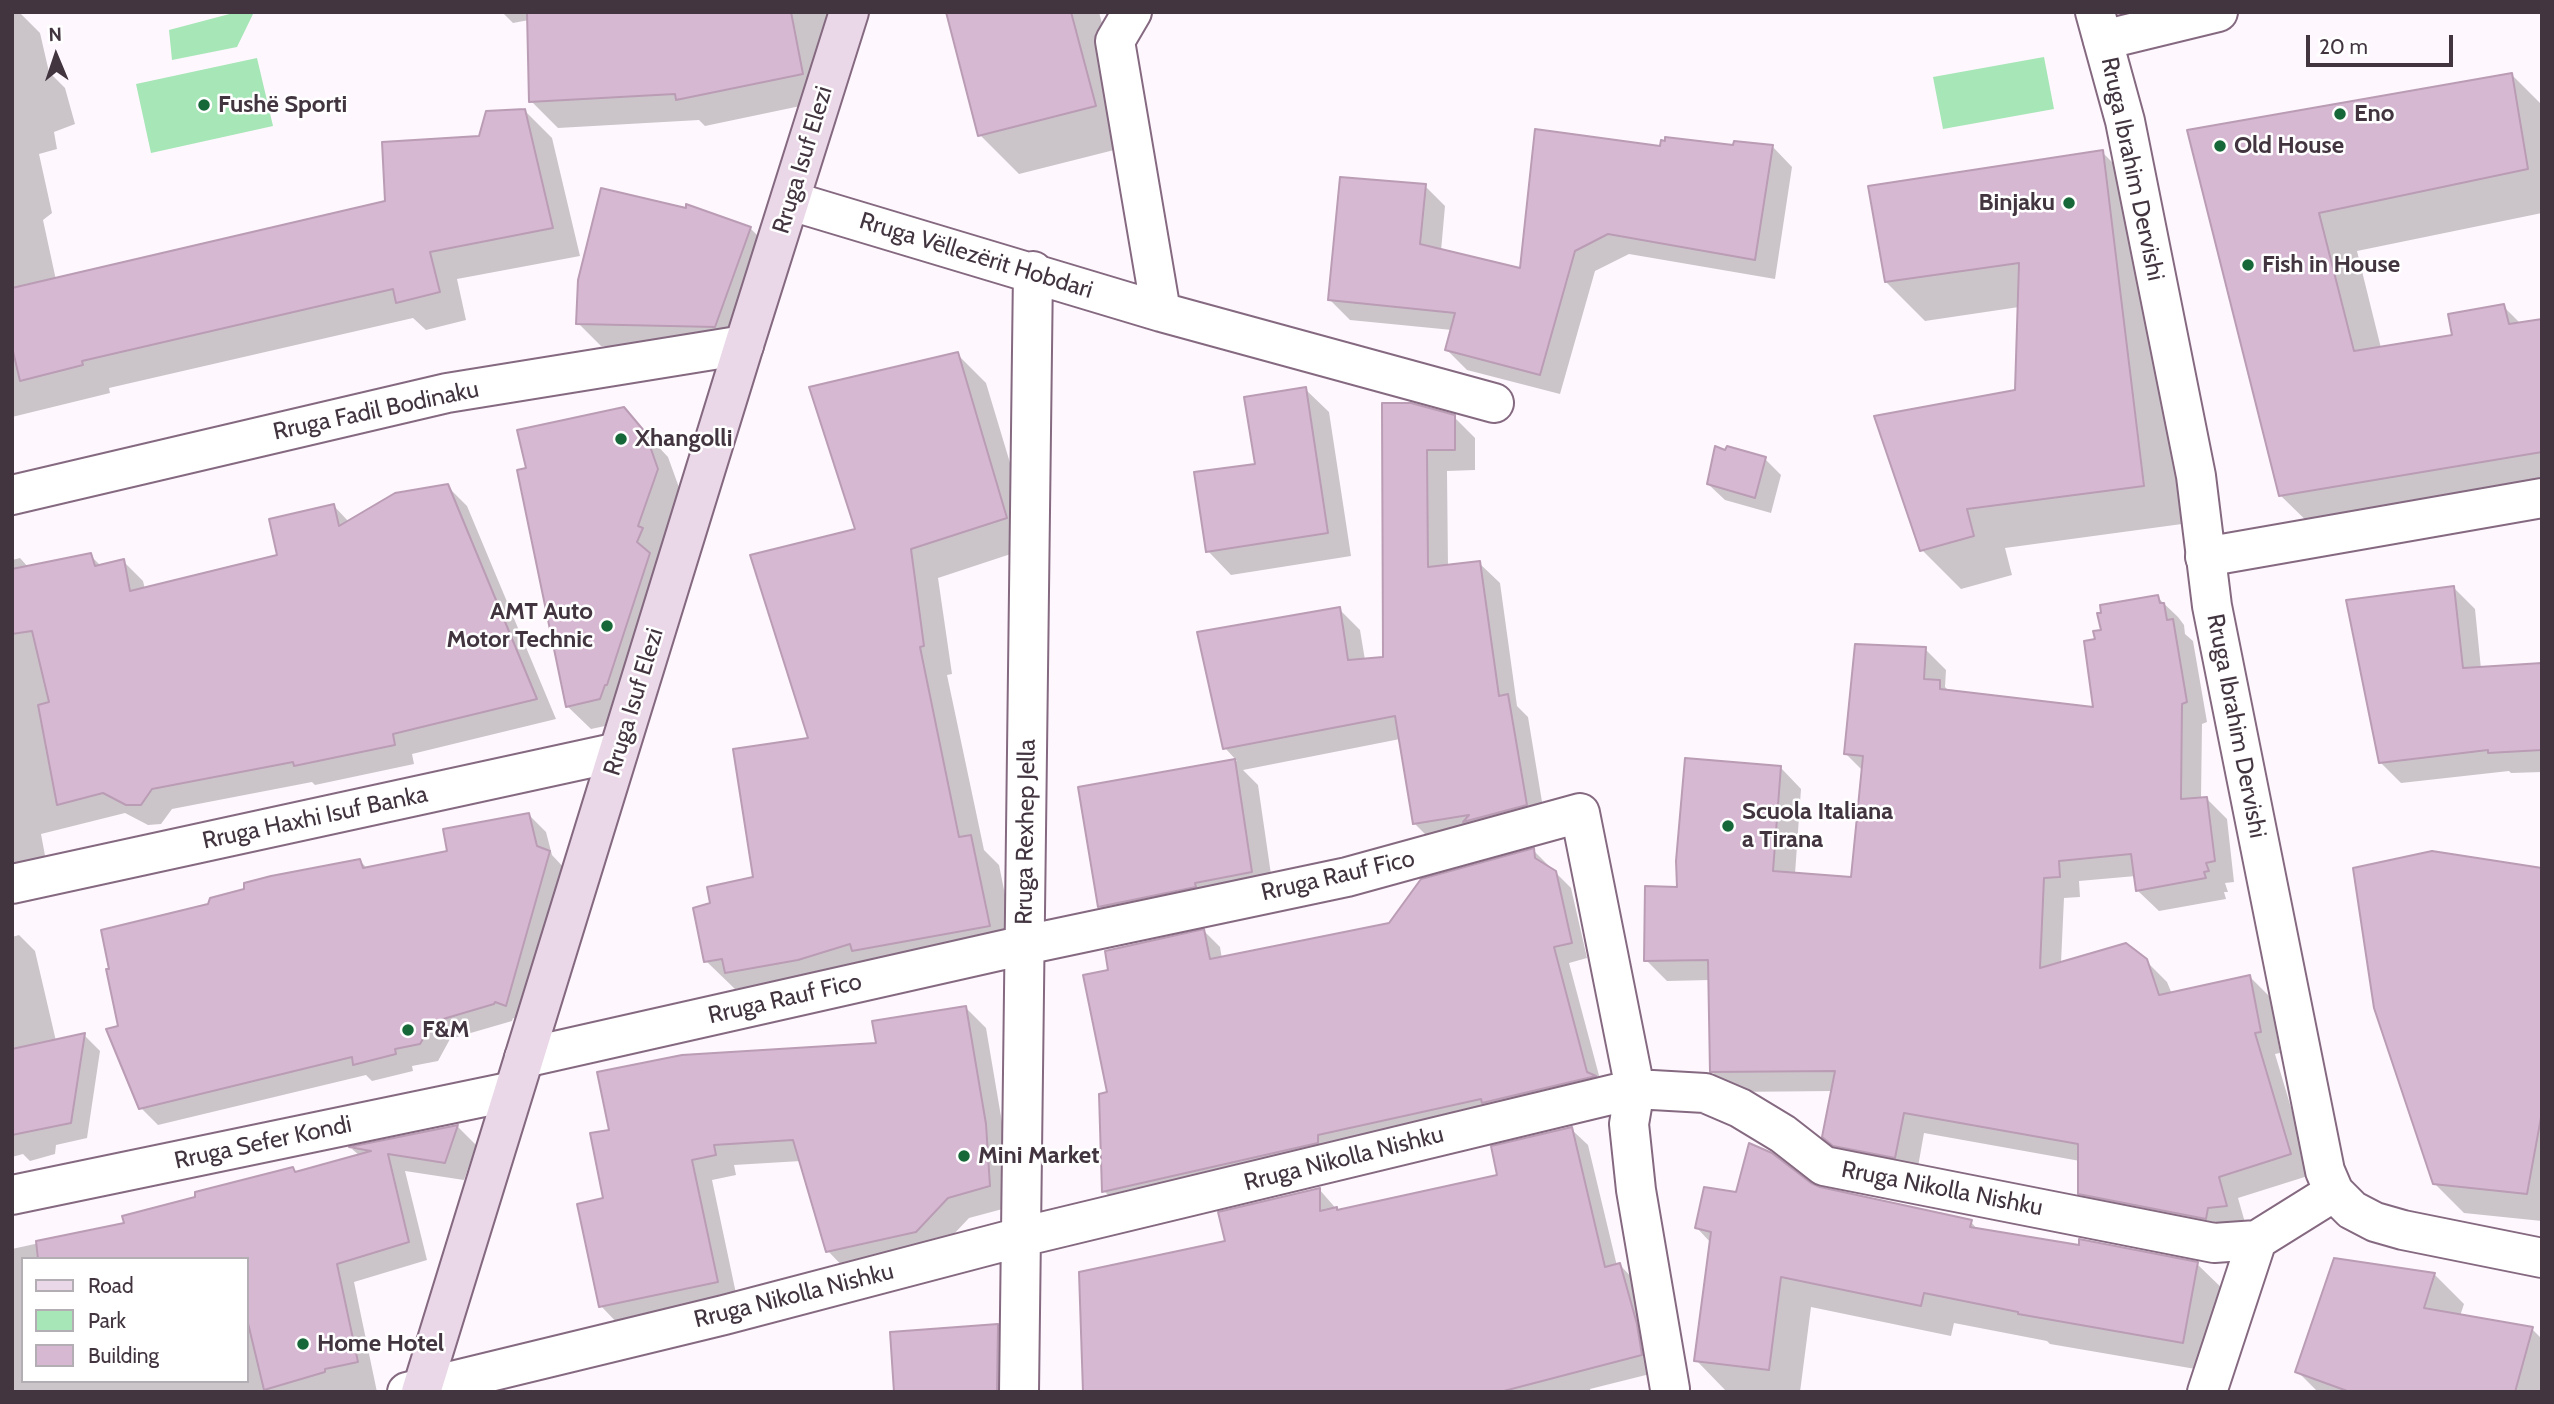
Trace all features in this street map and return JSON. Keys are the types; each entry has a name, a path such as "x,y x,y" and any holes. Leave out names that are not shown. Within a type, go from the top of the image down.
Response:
{"main road":[{"name":"Rruga Isuf Elezi","path":"417,1390 519,1074 849,12"}],"street":[{"path":"1132,12 1115,41 1161,312"},
{"path":"2099,26 2218,12"},
{"name":"Rruga Ibrahim Dervishi","path":"2099,26 2125,121 2196,476 2212,606 2325,1171 2334,1192"},
{"name":"Rruga Vëllezërit Hobdari","path":"791,201 1032,271 1161,312 1494,403"},
{"name":"Rruga Rexhep Jella","path":"1019,1392 1032,271"},
{"name":"Rruga Fadil Bodinaku","path":"12,495 447,393 744,345"},
{"path":"2205,557 2542,498"},
{"name":"Rruga Haxhi Isuf Banka","path":"12,884 618,752"},
{"name":"Rruga Rauf Fico","path":"519,1074 1025,945 1348,877 1580,813 1635,1089 1629,1124 1636,1190 1667,1391"},
{"name":"Rruga Sefer Kondi","path":"12,1195 519,1074"},
{"name":"Rruga Nikolla Nishku","path":"417,1390 724,1315 1021,1237 1635,1089 1705,1093 1740,1108 1783,1134 1824,1166 2214,1243 2257,1240"},
{"path":"2207,1392 2257,1240 2334,1192 2352,1210 2375,1222 2542,1258"}],"green space":[{"path":"237,12 254,12 237,47 172,60 169,30"},
{"path":"2044,57 2054,109 1943,129 1933,77"},
{"name":"Fushë Sporti","path":"257,58 273,126 151,153 136,84"}],"building":[{"path":"527,12 791,12 803,74 676,100 675,94 529,102"},
{"path":"946,12 1071,12 1096,106 978,136"},
{"path":"2512,73 2528,169 2319,213 2354,351 2452,335 2448,314 2504,304 2509,324 2542,319 2542,452 2279,496 2187,130"},
{"path":"525,109 553,228 430,252 440,292 396,303 393,289 82,361 83,365 20,381 12,347 12,288 385,201 382,142 479,136 486,111"},
{"path":"1535,129 1660,146 1665,137 1733,145 1734,141 1773,145 1755,260 1608,234 1575,251 1540,375 1445,350 1455,313 1328,300 1340,177 1426,184 1420,244 1520,268"},
{"path":"2103,150 2144,486 1967,509 1974,536 1920,551 1874,416 2015,390 2019,263 1885,282 1868,186"},
{"path":"601,188 686,208 686,204 751,227 715,327 576,324 578,280"},
{"path":"958,352 1007,518 911,549 924,646 920,647 959,837 971,835 990,926 852,951 850,944 798,960 725,973 722,959 704,962 693,908 710,903 707,887 753,877 733,749 808,738 750,555 855,529 809,387"},
{"path":"1306,387 1328,533 1206,552 1194,472 1255,464 1244,397"},
{"path":"1382,403 1411,403 1455,415 1455,450 1427,450 1428,567 1480,561 1499,696 1508,694 1527,805 1463,822 1469,815 1413,824 1395,716 1223,749 1197,632 1340,607 1348,660 1383,657"},
{"path":"624,407 645,432 658,469 638,526 643,528 637,542 650,553 600,699 566,707 517,470 526,468 517,430"},
{"path":"1715,446 1725,450 1727,446 1766,457 1755,498 1707,484"},
{"path":"448,484 537,699 393,734 395,745 294,766 293,762 152,789 141,805 126,805 103,793 57,805 38,705 49,702 32,631 12,634 12,569 91,553 95,566 124,559 130,591 277,555 269,519 334,504 339,526 395,493"},
{"path":"2454,586 2463,668 2542,663 2542,750 2488,753 2488,750 2379,763 2346,600"},
{"path":"2158,595 2160,603 2164,603 2167,620 2173,619 2187,702 2182,704 2181,799 2207,797 2215,861 2206,863 2209,871 2204,872 2206,878 2136,891 2131,854 2059,861 2060,877 2044,878 2040,968 2126,943 2147,959 2159,995 2250,975 2261,1032 2255,1033 2291,1154 2219,1177 2227,1206 2208,1208 2206,1219 2078,1194 2078,1144 1904,1113 1895,1158 1833,1146 1822,1137 1835,1071 1710,1072 1708,960 1644,961 1645,886 1677,887 1676,861 1685,758 1781,766 1773,871 1851,877 1863,756 1844,754 1855,644 1926,647 1924,679 1940,680 1940,689 2093,707 2084,641 2095,639 2093,631 2101,630 2097,613 2101,613 2100,605"},
{"path":"1235,759 1252,872 1195,883 1196,887 1098,907 1078,787"},
{"path":"529,813 537,846 550,851 506,1006 495,1002 433,1022 420,1044 395,1049 396,1054 353,1065 352,1057 139,1109 106,1029 118,1026 101,930 208,904 210,898 244,889 244,883 271,876 360,859 363,868 447,851 443,829"},
{"path":"1534,848 1535,858 1556,871 1572,943 1554,947 1587,1072 1596,1076 1482,1103 1481,1099 1318,1135 1318,1143 1102,1192 1099,1094 1107,1092 1083,975 1108,970 1105,951 1204,929 1210,959 1389,923 1421,879"},
{"path":"2432,851 2542,868 2542,1112 2527,1194 2433,1184 2374,1008 2353,868"},
{"path":"966,1006 986,1124 990,1186 948,1198 916,1232 826,1252 793,1140 714,1145 716,1155 692,1160 718,1282 599,1307 577,1204 603,1198 590,1133 609,1130 597,1072 682,1055 876,1043 872,1021"},
{"path":"85,1033 71,1123 12,1135 12,1049"},
{"path":"458,1125 445,1163 388,1154 409,1242 337,1264 358,1362 325,1369 325,1372 264,1390 248,1323 248,1257 38,1257 36,1241 124,1223 122,1216 195,1197 195,1192 293,1167 295,1172 371,1151 349,1147"},
{"path":"1572,1127 1605,1267 1620,1263 1637,1324 1642,1355 1500,1392 1083,1392 1079,1272 1225,1241 1218,1212 1320,1188 1320,1211 1337,1207 1337,1210 1497,1175 1491,1146"},
{"path":"1749,1143 1772,1153 1820,1187 1972,1220 1970,1227 2079,1245 2079,1239 2198,1262 2183,1343 2018,1314 1924,1293 1921,1306 1781,1277 1769,1370 1694,1361 1711,1232 1695,1228 1704,1187 1736,1192"},
{"path":"2334,1258 2435,1273 2424,1308 2533,1327 2515,1392 2350,1392 2295,1372"},
{"path":"998,1324 997,1392 894,1392 890,1332"}],"place":[{"name":"Fushë Sporti","path":"204,105"},
{"name":"Eno","path":"2340,114"},
{"name":"Old House","path":"2220,146"},
{"name":"Binjaku","path":"2069,203"},
{"name":"Fish in House","path":"2248,265"},
{"name":"Xhangolli","path":"621,439"},
{"name":"AMT Auto Motor Technic","path":"607,626"},
{"name":"Scuola Italiana a Tirana","path":"1728,826"},
{"name":"F&M","path":"408,1030"},
{"name":"Mini Market","path":"964,1156"},
{"name":"Home Hotel","path":"303,1344"}]}
